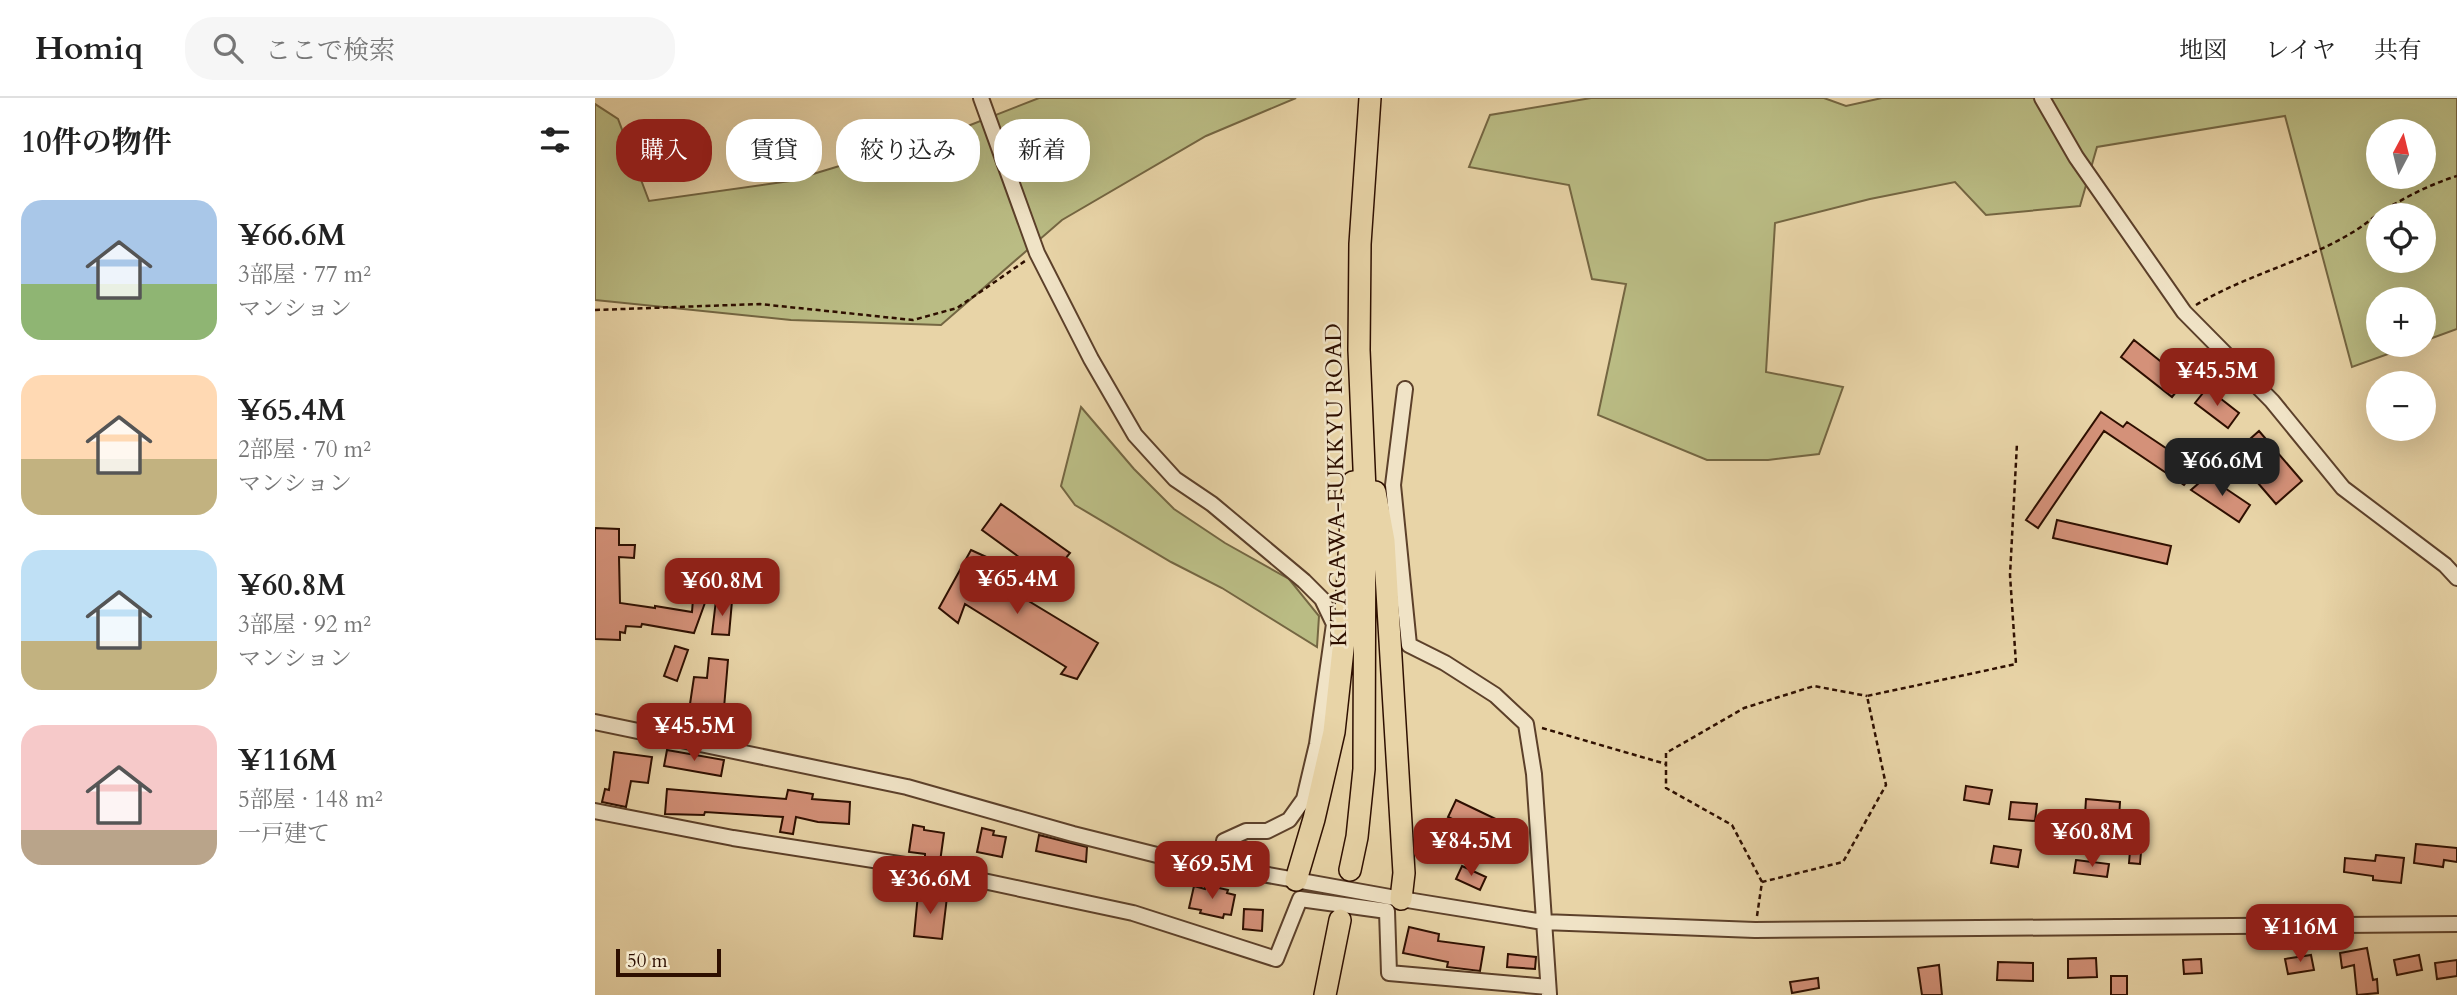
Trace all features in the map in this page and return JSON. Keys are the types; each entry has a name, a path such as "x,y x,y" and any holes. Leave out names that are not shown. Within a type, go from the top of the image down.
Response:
{"highway":[{"name":"KITAGAWA-FUKKYU ROAD","path":"1350,870 1357,836 1364,769 1365,491 1359,350 1360,244 1370,98"},
{"path":"1296,880 1314,819 1334,732 1345,631 1351,497 1362,428"},
{"path":"1362,428 1384,541 1404,873 1401,899"},
{"path":"1325,995 1328,969 1340,920"}],"street":[{"path":"981,98 1037,253 1097,369 1135,435 1175,479 1212,504 1304,581 1322,599 1334,624 1317,744 1304,799 1289,820 1267,831 1246,831 1224,841 1220,867"},
{"path":"2042,98 2076,158 2184,312 2272,401 2343,488 2445,565 2457,578"},
{"path":"595,811 733,838 918,867 1133,913 1276,959 1300,899 1387,911 1389,973 1548,991 1534,774 1526,724 1495,695 1445,663 1409,645 1393,485 1405,389"},
{"path":"595,722 907,787 1157,855 1543,922 1755,930 2457,924"}],"path":[{"path":"2184,312 2221,290 2349,235 2382,211 2426,186 2457,176"},
{"path":"595,310 760,304 913,320 957,308 1037,253"},
{"path":"1755,930 1762,882 1732,825 1666,788 1666,753 1744,708 1814,686 1867,696 2016,664 2010,575 2017,443"},
{"path":"1762,882 1843,862 1886,785 1867,696"},
{"path":"1526,724 1666,764"}],"green space":[{"path":"1039,98 1296,98 1206,136 1062,220 941,325 791,320 595,300 595,104 618,119 616,182 642,182 649,201 783,182 822,182 822,171 836,167 836,182 980,182 980,121"},
{"path":"1591,98 1824,98 1846,106 1882,98 2457,98 2457,329 2436,337 2436,287 2366,287 2366,357 2380,357 2352,367 2285,116 2097,147 2080,206 1986,215 1955,182 1870,199 1775,223 1766,372 1843,387 1819,454 1768,460 1707,460 1598,415 1626,284 1592,279 1569,185 1469,167 1490,115"},
{"path":"1081,407 1134,469 1174,509 1225,543 1289,579 1319,616 1317,647 1222,588 1171,562 1075,505 1061,486"}],"building":[{"path":"2134,340 2185,381 2172,397 2121,357"},
{"path":"2207,388 2239,413 2228,428 2195,403"},
{"path":"2101,412 2123,427 2127,422 2197,469 2184,485 2104,431 2038,528 2026,520"},
{"path":"2259,431 2302,481 2276,504 2233,454"},
{"path":"2207,476 2250,505 2239,522 2191,490"},
{"path":"1001,504 1070,553 1049,579 982,530"},
{"path":"2057,520 2171,546 2167,564 2053,538"},
{"path":"595,528 619,529 619,545 635,545 634,558 619,557 620,603 692,612 693,599 706,600 694,633 642,624 641,627 626,626 625,633 620,632 620,640 595,639"},
{"path":"971,550 993,560 984,574 1098,643 1077,679 1061,674 1066,667 965,604 958,623 939,608"},
{"path":"716,600 732,601 729,635 712,634"},
{"path":"675,646 688,650 677,681 664,676"},
{"path":"709,658 728,660 724,708 690,704 694,677 707,678"},
{"path":"667,750 724,760 721,776 664,766"},
{"path":"614,752 652,757 648,783 631,781 626,807 602,802 605,789 609,790"},
{"path":"1966,786 1992,790 1989,804 1964,800"},
{"path":"667,789 786,799 788,790 813,794 812,799 850,802 849,824 796,817 793,834 780,832 783,817 705,812 704,815 665,814"},
{"path":"2086,799 2120,802 2119,818 2085,815"},
{"path":"1456,800 1502,822 1494,839 1448,817"},
{"path":"2011,802 2037,804 2035,821 2009,819"},
{"path":"2074,822 2089,824 2085,847 2071,845"},
{"path":"913,825 944,833 940,862 925,859 925,854 909,852"},
{"path":"982,828 994,831 993,835 1006,837 1002,857 977,852"},
{"path":"1039,835 1087,847 1086,862 1036,851"},
{"path":"2131,839 2142,840 2140,864 2129,863"},
{"path":"2416,844 2457,848 2457,862 2444,860 2443,867 2414,863"},
{"path":"1994,846 2021,850 2018,867 1991,863"},
{"path":"2376,855 2404,858 2401,883 2373,880 2373,876 2344,872 2345,858 2375,861"},
{"path":"2076,860 2109,864 2107,877 2074,873"},
{"path":"1462,866 1486,877 1480,890 1456,879"},
{"path":"1206,885 1228,890 1227,893 1235,895 1231,915 1224,914 1223,918 1189,908 1194,886 1205,889"},
{"path":"918,894 947,897 942,939 914,936"},
{"path":"1244,909 1263,910 1262,931 1243,929"},
{"path":"1409,927 1439,934 1438,941 1484,947 1480,971 1447,967 1448,962 1403,953"},
{"path":"2367,948 2373,980 2377,979 2378,993 2357,995 2354,965 2342,968 2340,953"},
{"path":"1508,954 1536,957 1535,969 1507,967"},
{"path":"2311,955 2314,970 2288,974 2285,959"},
{"path":"2419,955 2422,970 2397,975 2394,960"},
{"path":"2096,958 2097,977 2068,978 2068,959"},
{"path":"2201,959 2202,973 2184,974 2183,960"},
{"path":"2457,960 2457,976 2437,979 2435,963"},
{"path":"1998,962 2033,963 2033,981 1997,980"},
{"path":"1939,965 1942,995 1922,995 1918,968"},
{"path":"2111,976 2127,976 2127,995 2111,995"},
{"path":"1818,978 1819,988 1792,993 1790,982"}]}
